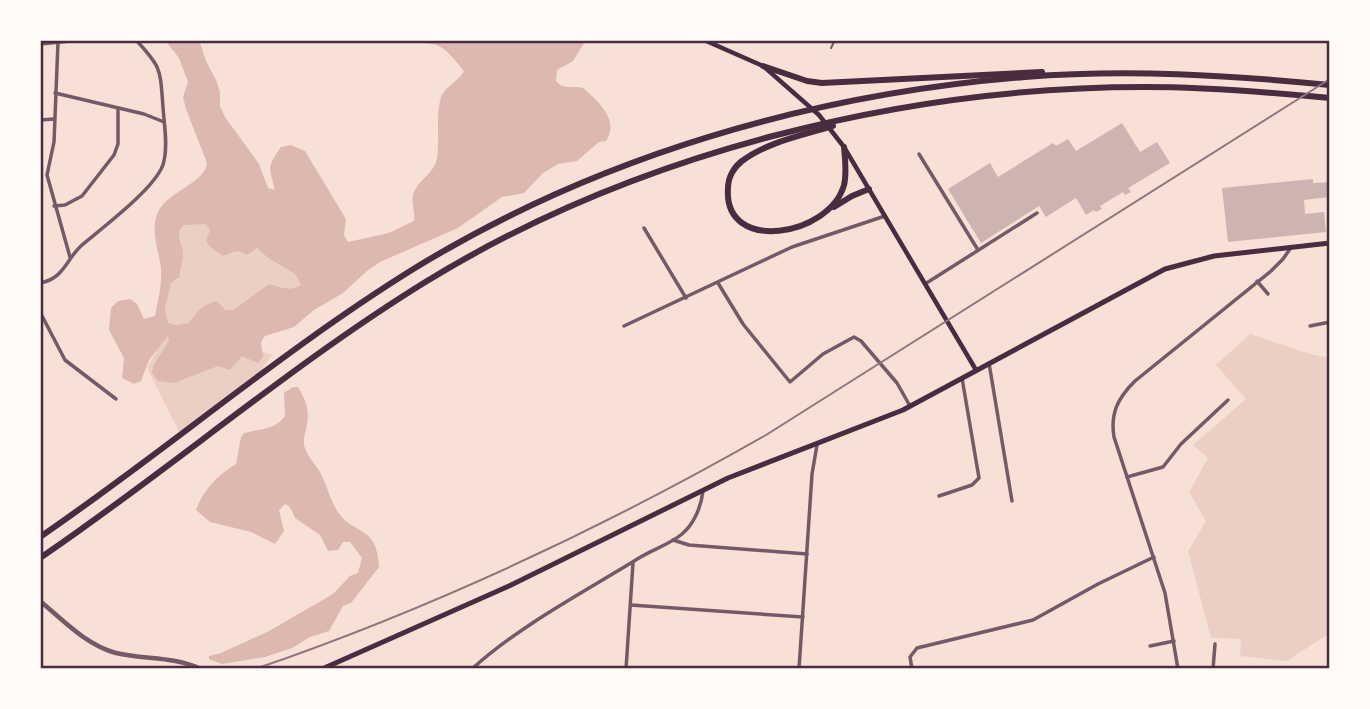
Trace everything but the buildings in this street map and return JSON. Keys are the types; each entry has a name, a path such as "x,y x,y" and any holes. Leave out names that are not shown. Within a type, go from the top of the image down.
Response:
{"highway":[{"path":"763,66 807,81 822,83 1027,72 1184,74 1330,85"},
{"path":"40,537 356,306 462,241 527,207 620,168 704,139 800,112 929,89 1025,77 1079,74"},
{"path":"40,558 82,530 359,325 455,264 520,230 619,186 720,151 851,119 944,101 1050,90 1143,87 1330,98"},
{"path":"814,129 740,162 731,175 727,197 737,218 760,230 777,232 795,228 869,189"},
{"path":"822,214 836,201 844,186 844,147"}],"main road":[{"path":"704,40 763,66 819,115 844,147 976,370"},
{"path":"322,669 509,586 728,478 910,406 1165,270 1214,256 1330,243"}],"street":[{"path":"40,44 81,40"},
{"path":"40,283 63,272 71,257 157,177 164,163 164,122 158,66 136,40"},
{"path":"58,43 54,142 47,175 71,257"},
{"path":"55,93 144,114 164,122"},
{"path":"54,206 65,205 82,196 114,155 118,144 118,109"},
{"path":"40,120 54,119"},
{"path":"919,154 978,250"},
{"path":"925,284 1037,213"},
{"path":"624,326 804,242 885,216"},
{"path":"644,228 687,298"},
{"path":"1178,669 1168,602 1112,426 1113,414 1120,396 1135,381 1283,259 1292,247"},
{"path":"1257,281 1268,294"},
{"path":"718,283 743,324 790,382 823,354 854,337 858,338 897,383 910,406"},
{"path":"40,312 58,351 68,364 116,399"},
{"path":"1310,326 1330,322"},
{"path":"989,363 1012,501"},
{"path":"939,496 972,485 979,478 962,378"},
{"path":"1127,477 1163,467 1181,444 1228,400"},
{"path":"799,669 812,474 817,445"},
{"path":"471,669 505,643 633,562 673,540 695,517 703,491"},
{"path":"673,540 689,545 807,554"},
{"path":"912,669 911,654 927,643 1033,620 1154,557"},
{"path":"626,669 633,562"},
{"path":"40,601 74,630 107,650 175,659 201,669"},
{"path":"631,605 803,617"},
{"path":"1150,646 1174,641"},
{"path":"1213,669 1215,644"}],"lane":[{"path":"831,48 835,40"}],"shaded area":[{"path":"165,40 199,40 216,80 220,92 220,106 225,117 259,164 268,188 275,190 270,167 281,147 291,145 305,151 346,219 344,235 348,242 389,233 414,221 413,194 437,159 438,117 442,95 464,71 442,48 415,40 586,40 573,61 557,70 556,81 565,87 583,88 595,99 609,118 610,133 606,141 599,142 577,161 558,164 543,173 524,193 502,197 458,228 380,262 343,293 314,310 294,327 265,336 261,342 263,357 258,363 242,356 230,370 218,366 174,383 158,381 152,373 153,366 169,340 168,336 149,360 141,381 134,384 122,378 124,358 109,330 111,308 118,301 130,299 137,304 144,319 155,316 161,278 155,237 158,212 169,199 200,176 207,163 186,109 183,97 188,82 179,58","holes":["206,224 210,230 206,240 209,246 223,256 238,251 247,255 257,248 295,274 301,285 289,289 269,284 233,310 226,310 216,301 200,309 189,323 168,323 165,309 171,283 179,278 183,259 179,232 184,225"]},
{"path":"184,224 206,224 210,230 206,240 232,254 257,248 295,274 301,285 289,289 269,284 233,310 226,310 221,305 194,314 189,323 168,323 165,309 171,282 178,280 183,254 178,234"},
{"path":"171,332 248,347 272,355 261,370 179,432 147,368"},
{"path":"1250,334 1330,358 1330,633 1287,661 1240,656 1241,639 1211,638 1188,551 1206,521 1189,492 1208,458 1193,445 1246,399 1216,365"},
{"path":"298,387 307,409 304,442 306,452 321,474 342,518 369,536 374,543 379,567 351,603 343,606 329,631 265,657 222,664 209,659 209,656 269,631 333,594 350,576 358,573 362,558 350,542 343,542 338,550 328,551 320,535 295,518 290,507 285,504 279,510 284,531 275,544 251,532 210,522 196,510 212,484 236,464 244,433 272,426 285,416 284,393"}],"railway":[{"path":"255,669 452,593 580,534 705,469 766,435 1330,79"}]}
